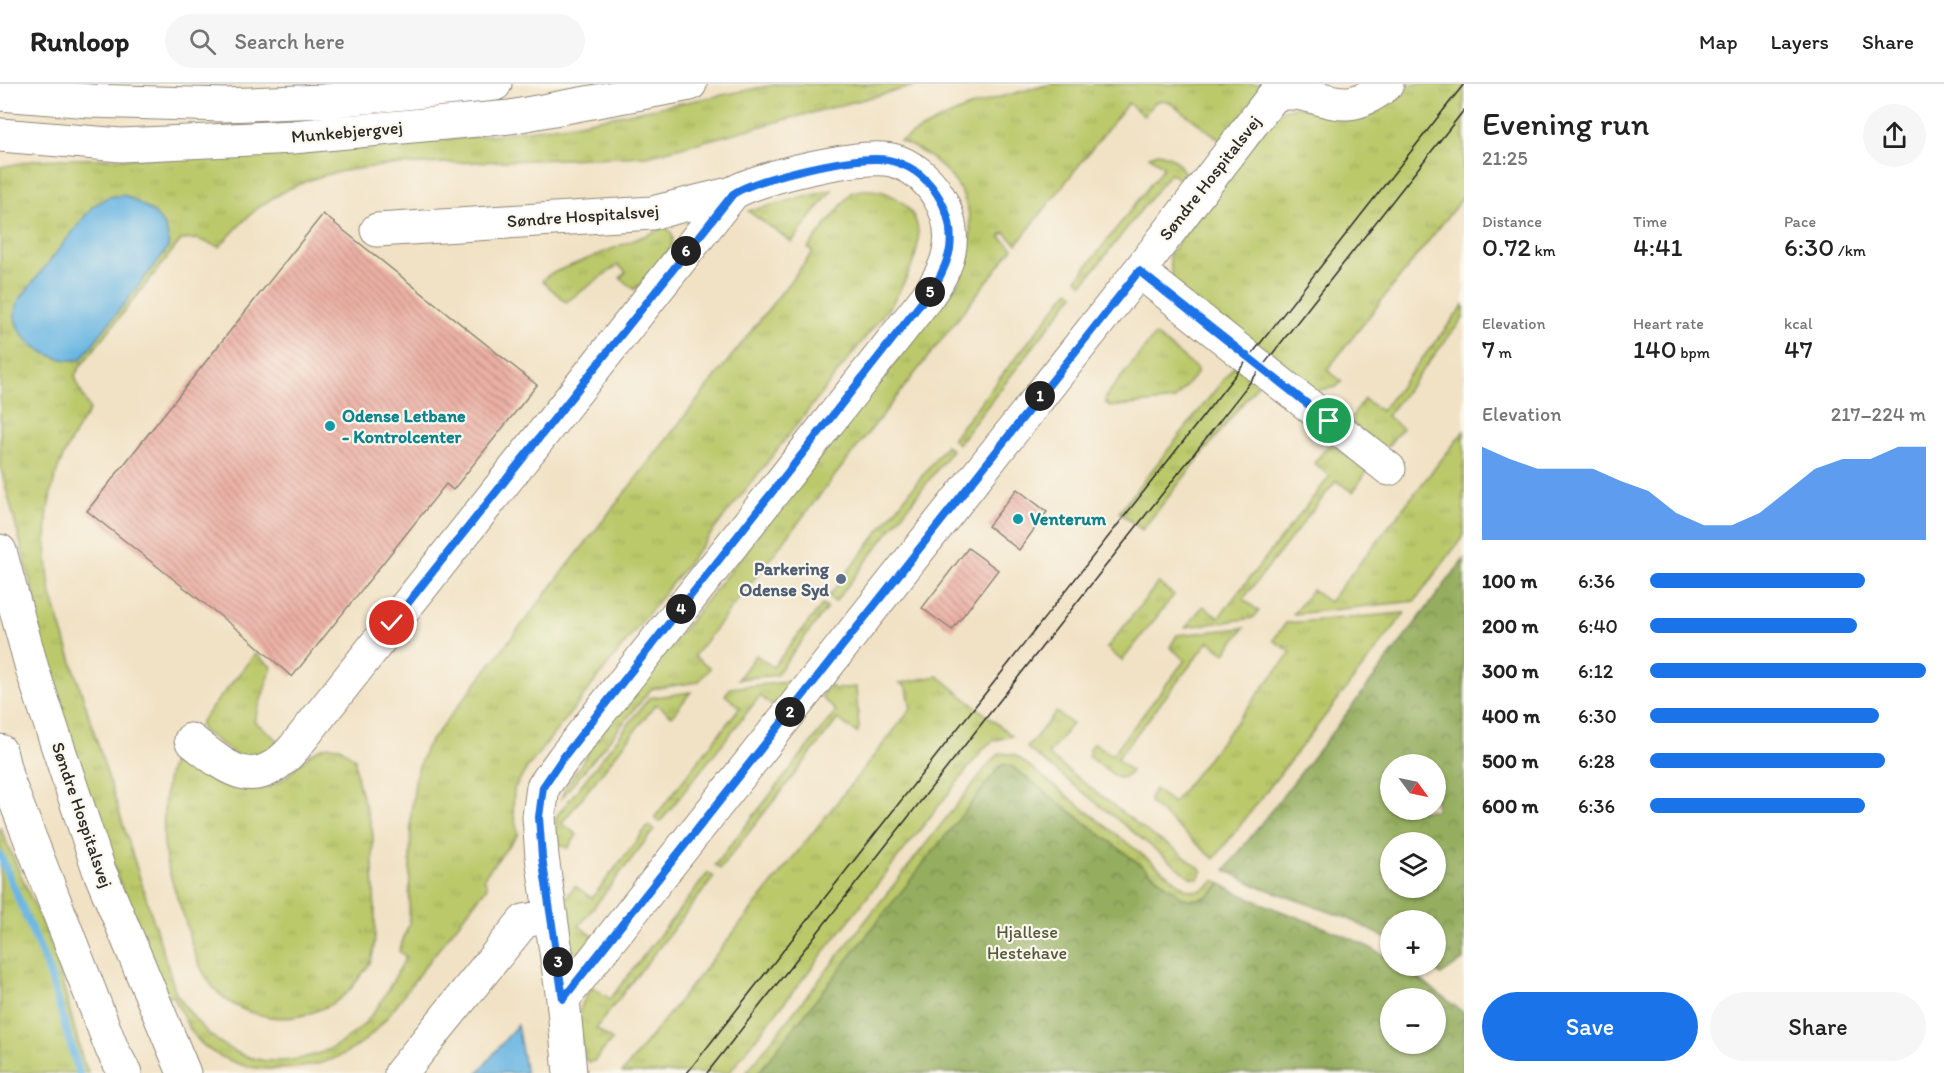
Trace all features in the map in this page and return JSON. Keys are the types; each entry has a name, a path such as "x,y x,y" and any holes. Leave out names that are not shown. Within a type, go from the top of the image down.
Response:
{"street":[{"path":"0,94 101,101 225,105 323,101 495,84"},
{"name":"Munkebjergvej","path":"6,140 121,145 293,137 510,117 690,84"},
{"name":"Søndre Hospitalsvej","path":"563,999 1139,271 1274,95 1289,91 1341,104 1352,103 1378,92 1387,84"},
{"name":"Søndre Hospitalsvej","path":"377,230 652,213 733,194 741,188 827,164 869,158 891,160 920,174 936,193 949,220 949,252 936,284 922,304 562,759 543,787 539,817 542,857 563,999 570,1073"},
{"path":"191,741 227,767 252,774 276,766 294,748 733,194"},
{"path":"1139,271 1389,469"},
{"name":"Søndre Hospitalsvej","path":"0,550 33,672 99,870 184,1073"},
{"path":"2,764 112,1049 125,1073"},
{"path":"401,1073 525,921 551,916"}],"green space":[{"path":"779,84 922,84 647,156 392,165 339,172 306,181 258,208 219,247 197,239 181,240 75,375 90,410 64,455 55,476 50,498 46,544 51,595 176,993 201,1026 225,1046 250,1057 284,1061 318,1054 349,1037 362,1026 381,1002 406,957 399,951 409,923 411,813 416,775 426,747 813,252 808,248 852,192 877,191 899,200 914,217 918,229 915,258 893,302 527,768 514,789 513,809 518,834 484,877 487,887 398,1004 361,1044 331,1060 299,1068 265,1069 248,1067 219,1056 200,1042 193,1033 173,995 165,997 150,965 39,664 34,595 0,465 0,167 36,160 252,157 482,136 568,125"},
{"path":"1051,84 1267,84 1222,141 1168,101 1157,102 1144,116 1128,103 1017,244 1004,232 1000,237 1013,248 694,656 710,668 698,682 651,689 560,800 599,736 960,280 968,252 971,229 963,196 944,169 917,149 900,141 971,107"},
{"path":"1399,84 1464,84 1464,196 1327,370 1342,381 1336,387 1309,392 1173,284 1169,255 1274,113 1297,106 1347,120 1365,119 1381,109"},
{"path":"1158,153 1171,157 1179,164 1184,172 1182,181 1170,173 1083,284 1077,279 1164,167 1149,156"},
{"path":"832,190 792,242 748,211"},
{"path":"666,227 673,237 671,248 635,290 620,278 626,272 618,265 566,302 542,281 550,274"},
{"path":"1069,290 1074,294 958,444 952,439"},
{"path":"1464,305 1464,317 1387,416 1402,428 1388,446 1383,448 1349,421 1364,399 1381,411"},
{"path":"1154,336 1197,369 1197,373 1174,400 1110,407 1105,402 1106,396"},
{"path":"1235,365 1258,384 1142,530 1119,512"},
{"path":"1464,431 1464,535 1415,601 1293,614 1312,590 1329,602"},
{"path":"1332,444 1367,471 1353,492 1336,481 1243,599 1259,611 1253,618 1186,627 1203,606 1219,617 1330,476 1314,463"},
{"path":"946,445 952,450 835,602 828,597"},
{"path":"1464,559 1464,959 1446,972 1446,910 1380,910 1380,935 1347,918 1255,885 1225,870"},
{"path":"1158,583 1174,595 1122,661 1107,648"},
{"path":"822,605 827,608 776,675 738,679 756,655 773,667"},
{"path":"1405,613 1214,859 1150,803 1150,796 1155,789 1173,803 1291,652 1273,640 1286,623"},
{"path":"1244,628 1225,653 1209,641 1117,759 1131,771 1126,777 1118,778 1089,757 1089,749 1094,743 1112,755 1185,660 1170,647 1177,635"},
{"path":"255,654 272,667 254,721 279,741 266,756 244,761 202,730 200,726 201,721"},
{"path":"938,676 1012,736 993,741 985,747 729,1073 622,1073 911,709 907,687 900,683"},
{"path":"797,681 776,709 760,696 660,822 654,818 740,707 725,695 730,688"},
{"path":"830,685 835,689 856,687 859,728 857,733 838,719 720,869 715,865 836,711 821,697"},
{"path":"691,692 672,716 656,704 562,823 577,835 568,848 559,844 556,836 556,817 649,698"},
{"path":"1056,712 1072,724 1048,755 1153,836 1175,849 1203,871 1198,878 1190,877 1027,748"},
{"path":"329,746 340,747 355,759 359,786 372,829 375,940 371,960 342,998 330,1005 302,1015 273,1017 258,1015 231,1003 220,994 205,976 194,953 165,853 164,810 170,767 174,757 182,754 222,781 244,789 256,789 281,781 311,754"},
{"path":"1001,753 1015,755 1185,888 1193,891 1201,890 1215,880 1221,884 1213,892 1200,899 1184,898 1011,766 758,1073 746,1073 991,761"},
{"name":"Hjallese Hestehave","path":"1002,764 1011,766 1184,898 1200,899 1213,892 1221,884 1380,954 1380,976 1415,976 1431,988 1380,988 1380,1054 1446,1054 1446,999 1464,1013 1464,1073 758,1073"},
{"path":"648,826 654,830 579,926 596,938 579,954 570,948 564,900 575,886 592,898"},
{"path":"0,827 54,951 83,1061 89,1073 0,1073"},
{"path":"708,873 714,877 596,1028 612,1040 594,1061 589,1062 585,1059 578,1022 586,996 593,987 610,999"}],"water":[{"path":"124,195 149,209 162,222 166,229 168,248 81,359 61,359 51,356 32,344 18,327 15,316 19,300 93,206 108,197"},
{"path":"517,1025 526,1073 478,1073"}],"building":[{"name":"Odense Letbane - Kontrolcenter","path":"323,214 537,385 453,490 446,484 292,677 248,638 87,511"},
{"name":"Venterum","path":"1017,489 1047,512 1019,550 988,526"},
{"path":"968,548 998,570 952,630 922,608"}],"waterway":[{"path":"0,855 49,971 79,1073"}],"tram line":[{"path":"687,1073 1464,84"},
{"path":"707,1073 1464,110"}],"place":[{"name":"Odense Letbane - Kontrolcenter","path":"330,426"},
{"name":"Venterum","path":"1018,519"},
{"name":"Parkering Odense Syd","path":"841,579"}],"route":[{"path":"392,623 717,211 733,194 741,188 827,164 869,158 901,163 920,174 928,182 949,220 949,252 936,284 562,759 543,787 539,817 542,857 563,999 1139,271 1329,421"}]}
